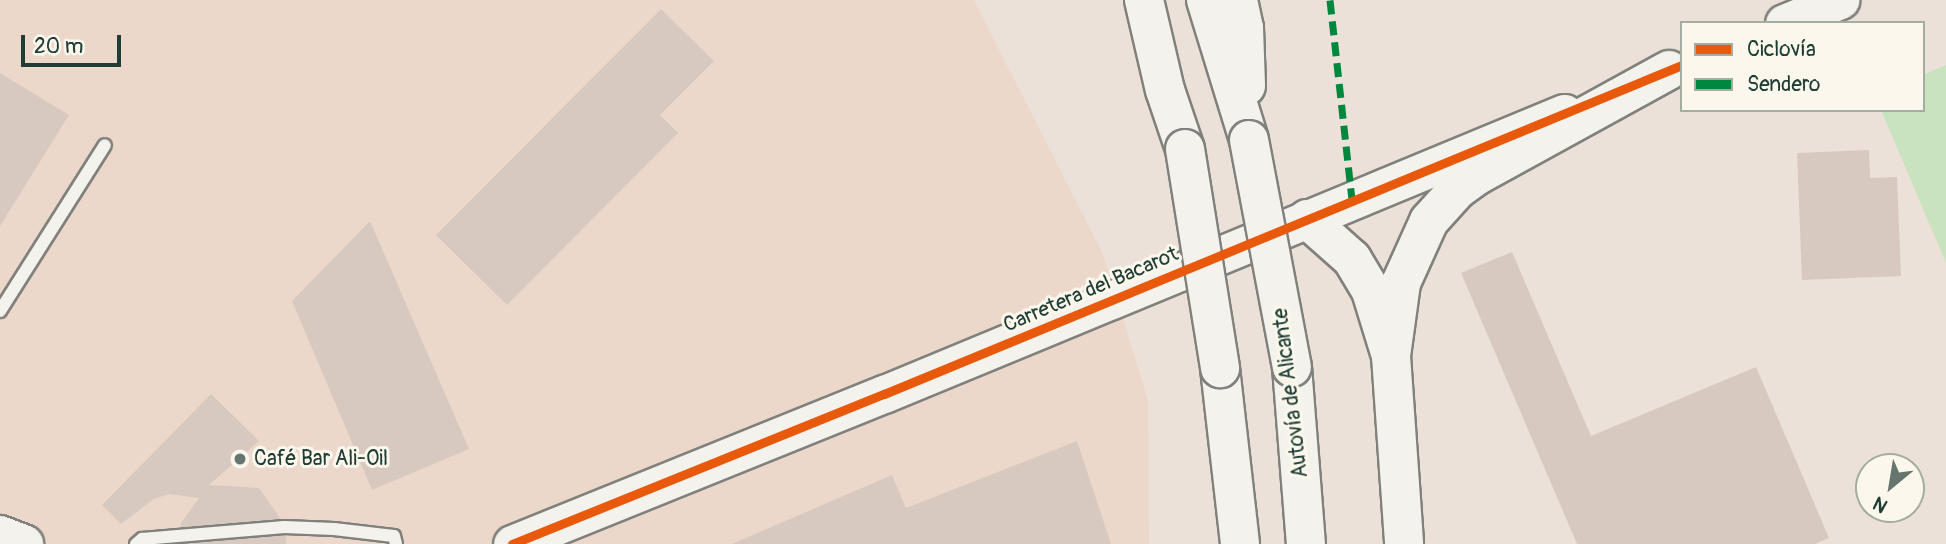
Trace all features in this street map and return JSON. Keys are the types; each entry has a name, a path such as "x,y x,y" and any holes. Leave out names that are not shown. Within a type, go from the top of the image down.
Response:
{"main road":[{"path":"1132,0 1155,49"},
{"path":"1144,0 1155,49 1185,149 1220,368 1240,544"},
{"name":"Autovía de Alicante","path":"1206,0 1248,141 1292,367 1306,544"},
{"path":"1238,0 1244,28 1248,141"},
{"path":"1404,544 1391,356 1402,283 1429,221 1457,190 1478,175 1675,67"},
{"path":"1307,219 1352,259 1371,291 1391,356"},
{"path":"1229,544 1234,477"},
{"path":"0,535 24,544"}],"street":[{"path":"1789,21 1840,0"},
{"name":"Carretera del Bacarot","path":"512,544 1675,67"}],"lane":[{"path":"0,311 105,145"},
{"path":"136,544 142,539 284,527 334,528 394,536 396,544"}],"shaded area":[{"path":"0,0 974,0 1103,254 1148,400 1149,544 0,544"}],"green space":[{"path":"1946,65 1946,263 1882,112 1925,112 1925,74"}],"building":[{"path":"661,9 714,61 660,115 678,133 507,305 436,235"},
{"path":"0,73 69,115 0,226"},
{"path":"1869,150 1870,178 1897,177 1901,276 1802,280 1797,153"},
{"path":"370,221 469,449 372,490 292,301"},
{"path":"1512,252 1591,436 1756,367 1829,538 1815,544 1577,544 1461,273"},
{"path":"211,394 259,441 209,485 259,488 287,528 286,544 181,544 181,523 199,498 169,494 154,499 121,524 102,505"},
{"path":"1077,441 1111,544 732,544 892,475 906,508"}],"marked path":[{"path":"1330,0 1352,199"}],"cycle path":[{"path":"512,544 884,394 1680,66"}],"place":[{"name":"Café Bar Ali-Oil","path":"240,459"}]}
